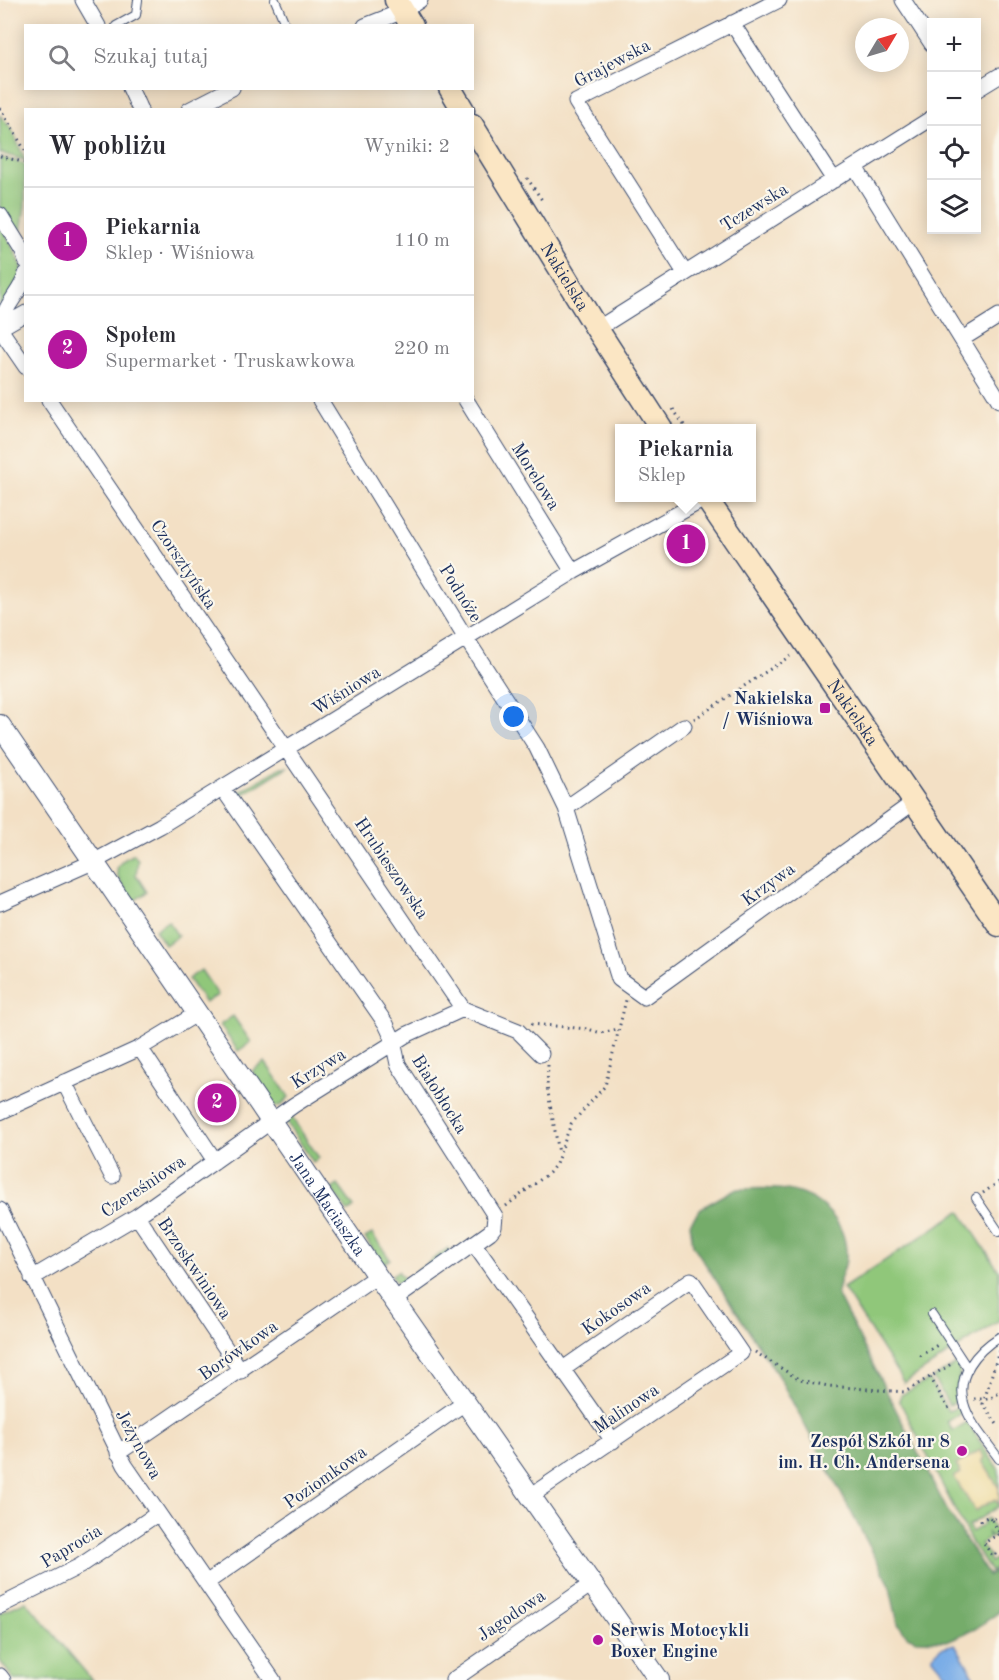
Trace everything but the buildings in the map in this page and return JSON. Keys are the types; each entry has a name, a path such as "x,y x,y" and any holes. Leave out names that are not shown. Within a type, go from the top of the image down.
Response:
{"main road":[{"path":"451,90 462,108"},
{"name":"Nakielska","path":"474,128 658,424"},
{"name":"Nakielska","path":"709,502 999,925"}],"street":[{"path":"82,0 97,24"},
{"name":"Grajewska","path":"685,273 576,102 779,0"},
{"path":"903,0 927,36"},
{"path":"370,24 408,9"},
{"path":"732,23 834,180"},
{"path":"981,87 999,76"},
{"path":"131,90 139,108"},
{"path":"193,108 228,90"},
{"name":"Tczewska","path":"597,329 927,121"},
{"path":"855,167 999,400"},
{"path":"0,215 24,255"},
{"path":"24,280 4,309 0,327 24,364"},
{"path":"0,327 24,314"},
{"path":"962,339 999,315"},
{"name":"Czorsztyńska","path":"50,402 287,750"},
{"name":"Podnóże","path":"321,402 466,639 537,748 566,808 619,979 644,997"},
{"name":"Morelowa","path":"467,402 573,572"},
{"name":"Wiśniowa","path":"0,903 94,861 223,789 573,572 699,502"},
{"name":"Jana Maciaszka","path":"0,725 377,1276 659,1680"},
{"path":"566,808 684,726"},
{"name":"Hrubieszowska","path":"287,750 463,1009"},
{"name":"Białobłocka","path":"223,789 386,1024 398,1064 495,1216"},
{"name":"Krzywa","path":"644,997 915,802"},
{"path":"463,1009 518,1031 541,1054"},
{"name":"Krzywa","path":"272,1122 420,1026 463,1009"},
{"path":"0,1112 140,1048 198,1013"},
{"path":"140,1048 215,1161"},
{"path":"64,1082 112,1176"},
{"name":"Czereśniowa","path":"32,1278 137,1216 272,1122"},
{"name":"Jeżynowa","path":"0,1210 118,1453 273,1680"},
{"name":"Brzoskwiniowa","path":"137,1216 241,1371"},
{"path":"394,1300 474,1244 494,1227 495,1216"},
{"path":"474,1244 613,1441"},
{"name":"Borówkowa","path":"118,1453 377,1276"},
{"name":"Kokosowa","path":"563,1368 691,1280 741,1353"},
{"name":"Malinowa","path":"532,1495 741,1353"},
{"name":"Poziomkowa","path":"206,1583 466,1402"},
{"name":"Paprocia","path":"0,1606 80,1566 158,1514"},
{"name":"Jagodowa","path":"453,1680 592,1583"},
{"path":"0,1676 3,1680"}],"lane":[{"path":"120,24 136,15 138,0"},
{"path":"275,0 285,24"},
{"path":"976,1198 999,1232"},
{"path":"932,1314 968,1369"},
{"path":"999,1337 980,1350 968,1369 964,1382 964,1403 999,1460"}],"path":[{"path":"0,108 24,149"},
{"path":"0,156 24,162"},
{"path":"684,726 790,656"},
{"path":"495,1216 549,1173 560,1154 571,1124 604,1086 609,1075 618,1029 630,987"},
{"path":"518,1031 523,1024 588,1029 596,1033 618,1029"},
{"path":"541,1054 549,1067 548,1087 560,1154"},
{"path":"976,1198 999,1182"},
{"path":"920,1356 948,1338"},
{"path":"999,1349 983,1404 999,1427"},
{"path":"741,1353 757,1351 800,1380 828,1386 905,1392 961,1359"},
{"path":"930,1377 948,1408"},
{"path":"964,1403 985,1399 999,1393"},
{"path":"992,1520 999,1515"},
{"path":"980,1521 988,1516 992,1520 999,1533 984,1543 992,1557 999,1552"}],"green space":[{"path":"0,115 12,130 24,160 0,153"},
{"path":"0,157 24,164 24,213 20,239 0,207"},
{"path":"0,222 21,264 22,277 0,307"},
{"path":"281,767 287,767 237,798 235,795"},
{"path":"134,854 138,860 136,875 147,892 134,901 120,881 117,869 119,864"},
{"path":"168,921 178,936 165,945 155,930"},
{"path":"201,970 218,995 205,1003 188,979"},
{"path":"233,1016 251,1042 238,1051 220,1025"},
{"path":"265,1062 289,1097 282,1105 275,1107 252,1071"},
{"path":"290,1115 319,1158 313,1162 287,1123"},
{"path":"338,1185 354,1207 348,1212 332,1189"},
{"path":"735,1189 774,1189 799,1193 821,1205 837,1222 845,1245 846,1258 837,1294 947,1510 988,1575 999,1570 999,1612 975,1629 947,1641 916,1640 907,1636 898,1624 889,1583 780,1379 693,1245 690,1223 701,1208"},
{"path":"960,1211 999,1271 999,1321 904,1383 843,1288"},
{"path":"372,1234 390,1259 383,1264 365,1238"},
{"path":"448,1248 451,1254 407,1284 396,1282 392,1275 398,1271 405,1280"},
{"path":"958,1363 960,1368 957,1402 949,1405 933,1378"},
{"path":"929,1380 948,1411 959,1407 961,1413 947,1422 953,1431 967,1422 999,1470 999,1506 968,1526 972,1532 984,1524 983,1521 988,1518 997,1533 991,1537 987,1532 989,1538 980,1544 990,1556 988,1558 990,1562 999,1557 999,1567 991,1572 972,1543 899,1400 901,1395"},
{"path":"26,1601 92,1680 14,1680 0,1661 0,1613"}],"sand":[{"path":"980,1450 985,1458 982,1461 999,1488 999,1505 995,1499 975,1511 954,1477 961,1473 956,1465"}],"water":[{"path":"955,1644 976,1680 951,1680 932,1657 940,1648"}],"place":[{"name":"Piekarnia","path":"686,544"},
{"name":"Nakielska / Wiśniowa","path":"825,708"},
{"name":"Społem","path":"217,1103"},
{"name":"Zespół Szkół nr 8 im. H. Ch. Andersena","path":"962,1451"},
{"name":"Serwis Motocykli Boxer Engine","path":"598,1640"}]}
